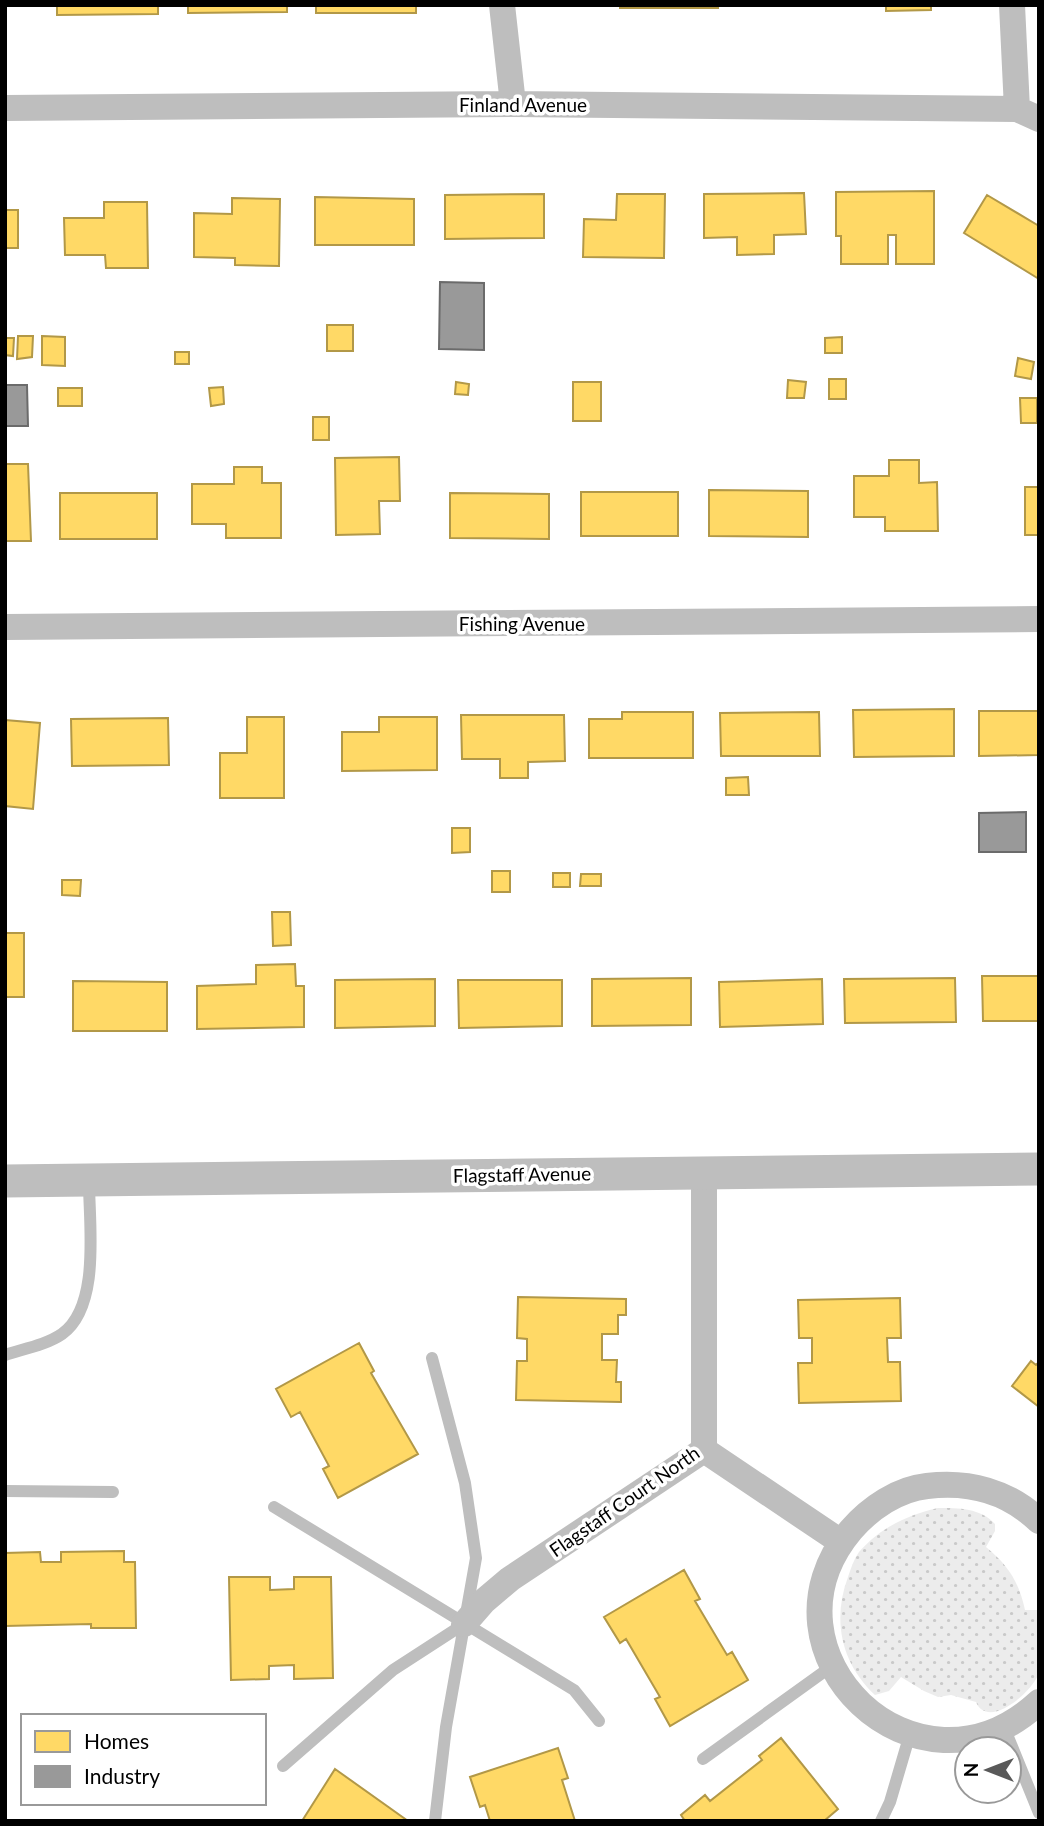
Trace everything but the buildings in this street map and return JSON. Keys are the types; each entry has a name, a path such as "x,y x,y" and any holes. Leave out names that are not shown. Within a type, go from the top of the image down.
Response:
{"street":[{"path":"502,5 513,104"},
{"path":"1012,5 1028,114"},
{"name":"Finland Avenue","path":"5,108 513,104 1028,114"},
{"name":"Fishing Avenue","path":"5,627 1039,619"},
{"name":"Flagstaff Avenue","path":"5,1181 1039,1169"},
{"name":"Flagstaff Court North","path":"464,1624 484,1601 510,1579 704,1450 704,1171"},
{"path":"704,1450 841,1542"},
{"path":"1039,1521 1011,1500 981,1488 949,1483 918,1487 887,1499 861,1517 841,1542 827,1571 820,1603 822,1635 832,1666 849,1693 872,1716 900,1731 931,1740 963,1740 995,1732 1023,1717 1039,1702"}],"lane":[{"path":"5,1355 63,1334 78,1314 86,1295 90,1267 89,1179"},
{"path":"432,1358 465,1483 476,1558 446,1727 435,1821"},
{"path":"5,1491 113,1492"},
{"path":"274,1507 574,1690 599,1721"},
{"path":"283,1766 393,1670 464,1624"},
{"path":"702,1759 832,1666"},
{"path":"1004,1727 1039,1812"},
{"path":"881,1821 890,1802 910,1734"}],"shaded area":[{"path":"938,1508 976,1512 995,1524 995,1531 986,1547 1001,1560 1012,1575 1025,1610 1039,1610 1038,1675 1027,1691 999,1711 982,1710 976,1702 951,1695 938,1697 901,1677 889,1691 875,1695 863,1683 847,1655 841,1609 851,1567 859,1552 876,1536 895,1524"}]}
